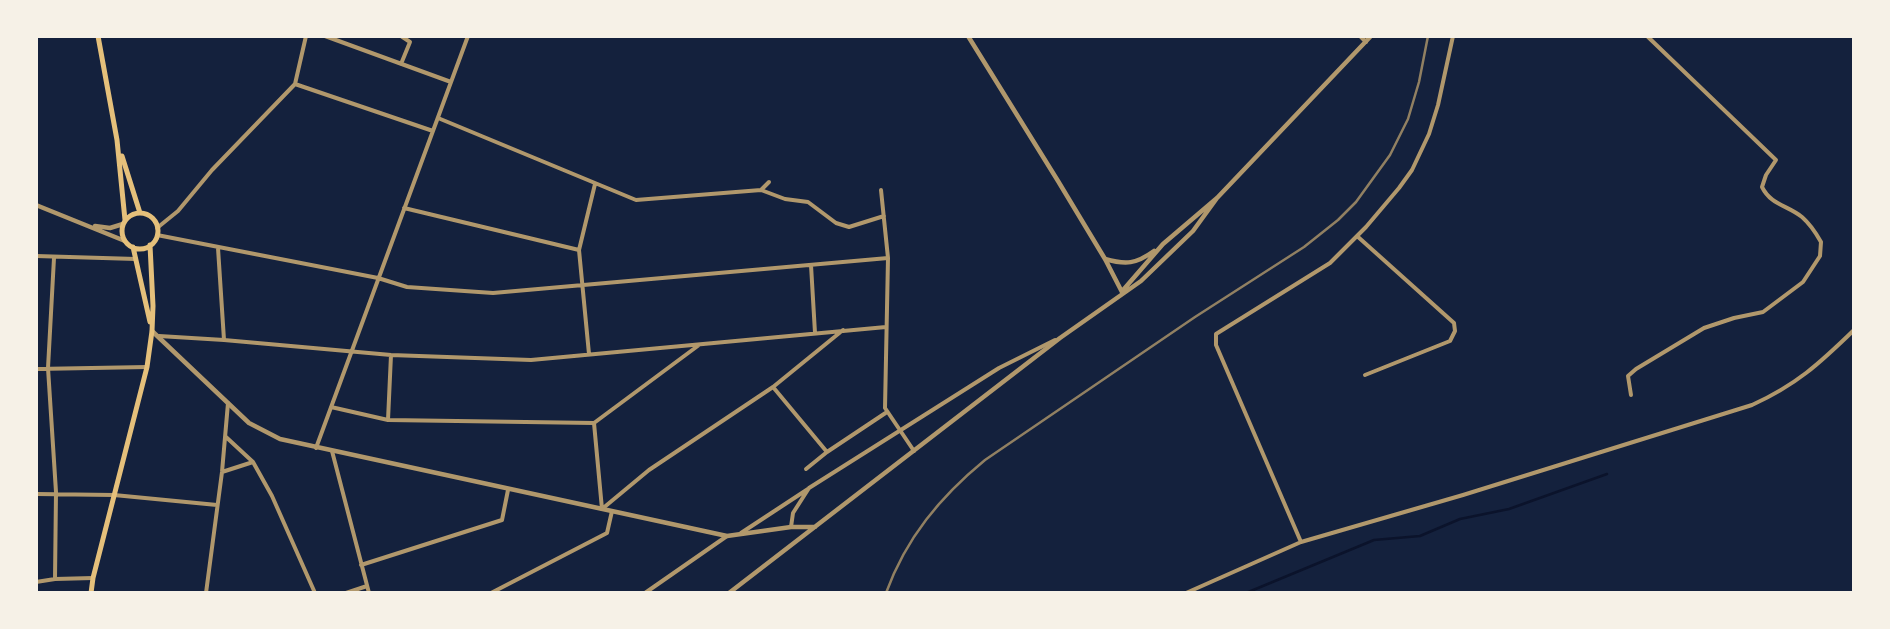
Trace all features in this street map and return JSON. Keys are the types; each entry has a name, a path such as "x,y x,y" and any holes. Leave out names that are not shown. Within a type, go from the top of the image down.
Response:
{"main road":[{"path":"98,36 117,140 132,193 140,213"},
{"path":"117,140 124,222 122,235 125,241 133,247 142,248 150,245 157,235 157,228 153,219 140,213 131,215 124,222"},
{"path":"91,593 92,578 147,368 152,331 150,245"},
{"path":"133,247 152,331"}],"street":[{"path":"157,228 178,210 212,170 295,84 306,36"},
{"path":"325,36 451,82"},
{"path":"401,36 410,42 401,64"},
{"path":"316,448 468,36"},
{"path":"968,36 1105,259 1122,292"},
{"path":"1360,36 1366,42"},
{"path":"1105,259 1128,264 1135,263 1163,244 1217,198 1371,36"},
{"path":"1301,542 1216,345 1216,334 1330,263 1357,236 1399,188 1420,152 1438,104 1453,36"},
{"path":"1631,395 1628,376 1636,369 1704,328 1734,318 1763,312 1803,282 1820,256 1822,242 1801,216 1774,203 1766,195 1762,187 1766,175 1776,160 1647,36"},
{"path":"295,84 433,131"},
{"path":"438,118 636,200 761,190 785,199 808,202 836,223 849,227 884,216"},
{"path":"761,190 769,182"},
{"path":"589,354 579,250 595,184"},
{"path":"881,190 888,258 886,326 887,412 914,451"},
{"path":"729,593 1060,338 1141,280 1193,232 1217,198"},
{"path":"36,205 125,241"},
{"path":"404,208 579,250"},
{"path":"91,226 110,228 124,222"},
{"path":"157,235 378,278 407,287 493,293 888,258"},
{"path":"1357,236 1454,323 1455,331 1450,341 1365,375"},
{"path":"1122,292 1163,244"},
{"path":"218,248 224,340"},
{"path":"36,256 136,259"},
{"path":"54,258 48,368 56,492 55,579"},
{"path":"811,265 815,333"},
{"path":"159,336 391,355 532,360 886,326"},
{"path":"602,509 650,470 773,387 842,330"},
{"path":"1186,593 1301,542 1472,492 1752,405 1783,391 1819,364 1854,330"},
{"path":"152,331 250,424 280,440 727,536"},
{"path":"741,533 998,368 1060,338"},
{"path":"331,407 388,420 594,423 700,344"},
{"path":"388,420 391,355"},
{"path":"36,368 147,368"},
{"path":"773,387 827,452"},
{"path":"206,593 222,472 228,402"},
{"path":"806,469 827,452 887,412"},
{"path":"594,423 602,509"},
{"path":"226,437 253,462 292,539 315,593"},
{"path":"332,451 369,593"},
{"path":"222,472 253,462"},
{"path":"791,527 793,513 809,488"},
{"path":"361,565 502,520 508,490"},
{"path":"36,494 56,492 114,494 218,505"},
{"path":"491,593 608,533 612,511"},
{"path":"645,593 727,536 791,527 815,527"},
{"path":"36,582 55,579 92,578"},
{"path":"346,593 367,586"}],"waterway":[{"path":"1246,593 1374,540 1420,536 1460,519 1509,509 1607,474"}],"railway":[{"path":"886,593 904,554 926,520 953,489 985,460 1195,317 1304,247 1338,220 1356,202 1390,155 1408,119 1419,82 1428,36"}]}
